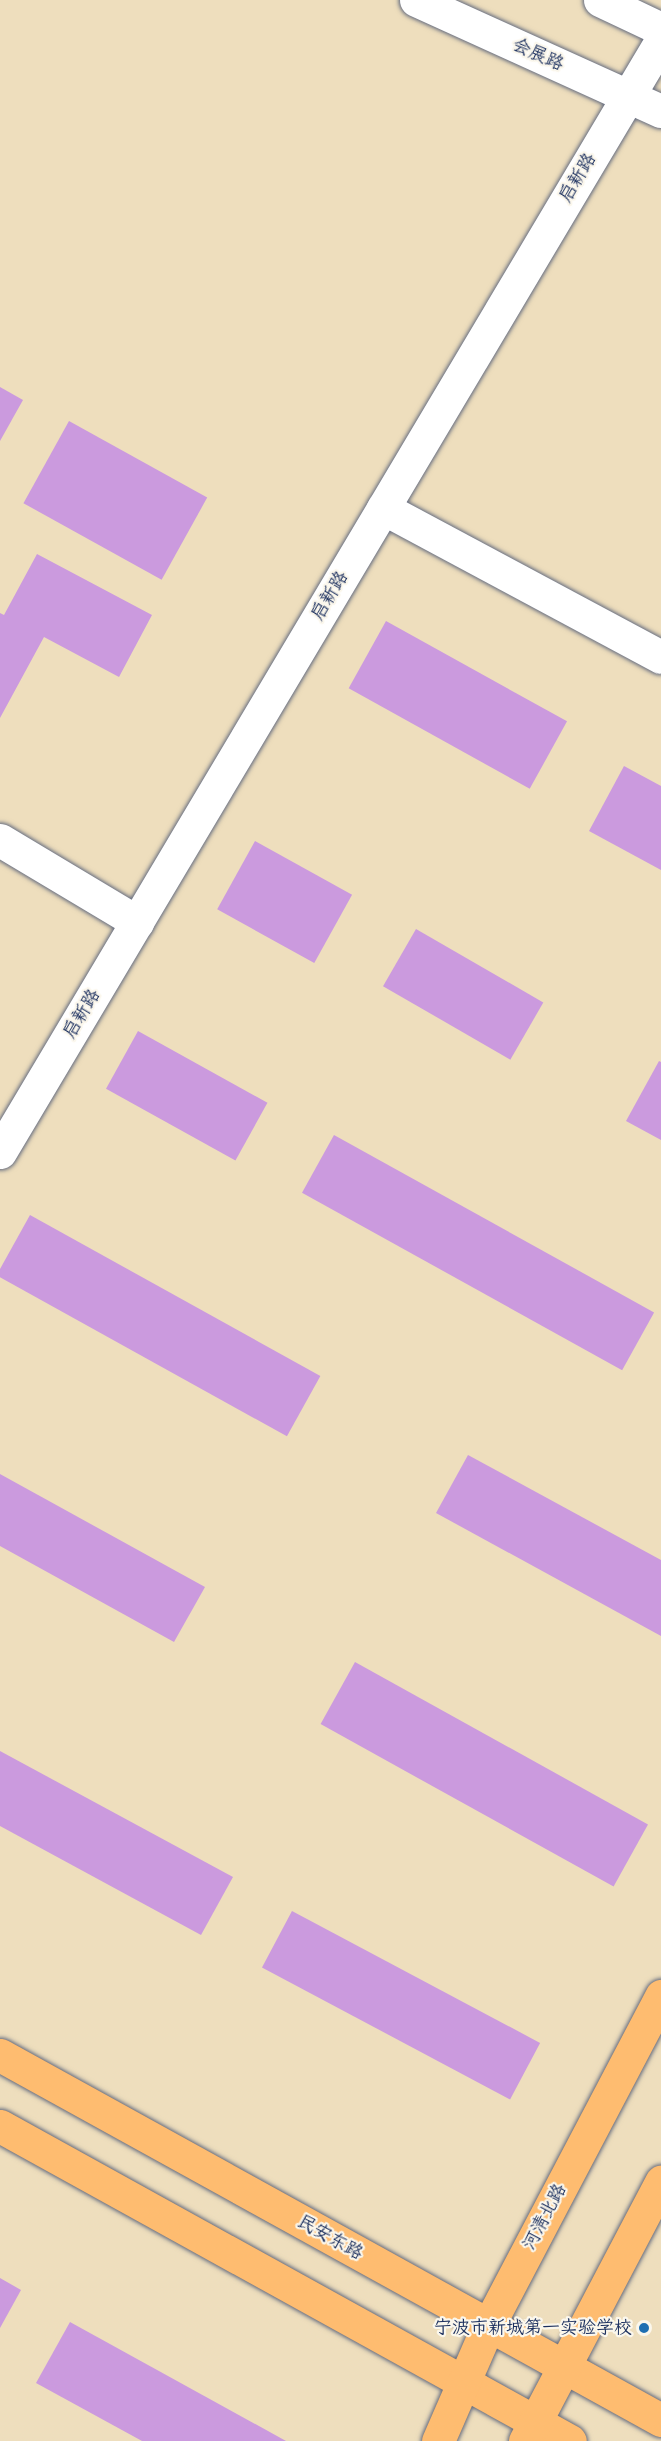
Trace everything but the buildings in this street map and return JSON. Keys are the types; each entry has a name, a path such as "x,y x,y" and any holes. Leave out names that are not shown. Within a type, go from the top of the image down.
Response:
{"main road":[{"name":"河清北路","path":"438,2441 466,2385 488,2326 661,1996"},
{"name":"民安东路","path":"0,2055 661,2420"},
{"path":"0,2126 466,2385 530,2432 570,2441"},
{"path":"530,2432 661,2182"}],"street":[{"name":"会展路","path":"416,0 661,111"},
{"path":"600,0 661,29"},
{"name":"启新路","path":"0,1152 661,41"},
{"path":"383,508 661,657"},
{"path":"0,840 137,922"}],"place":[{"name":"宁波市新城第一实验学校","path":"644,2328"}]}
